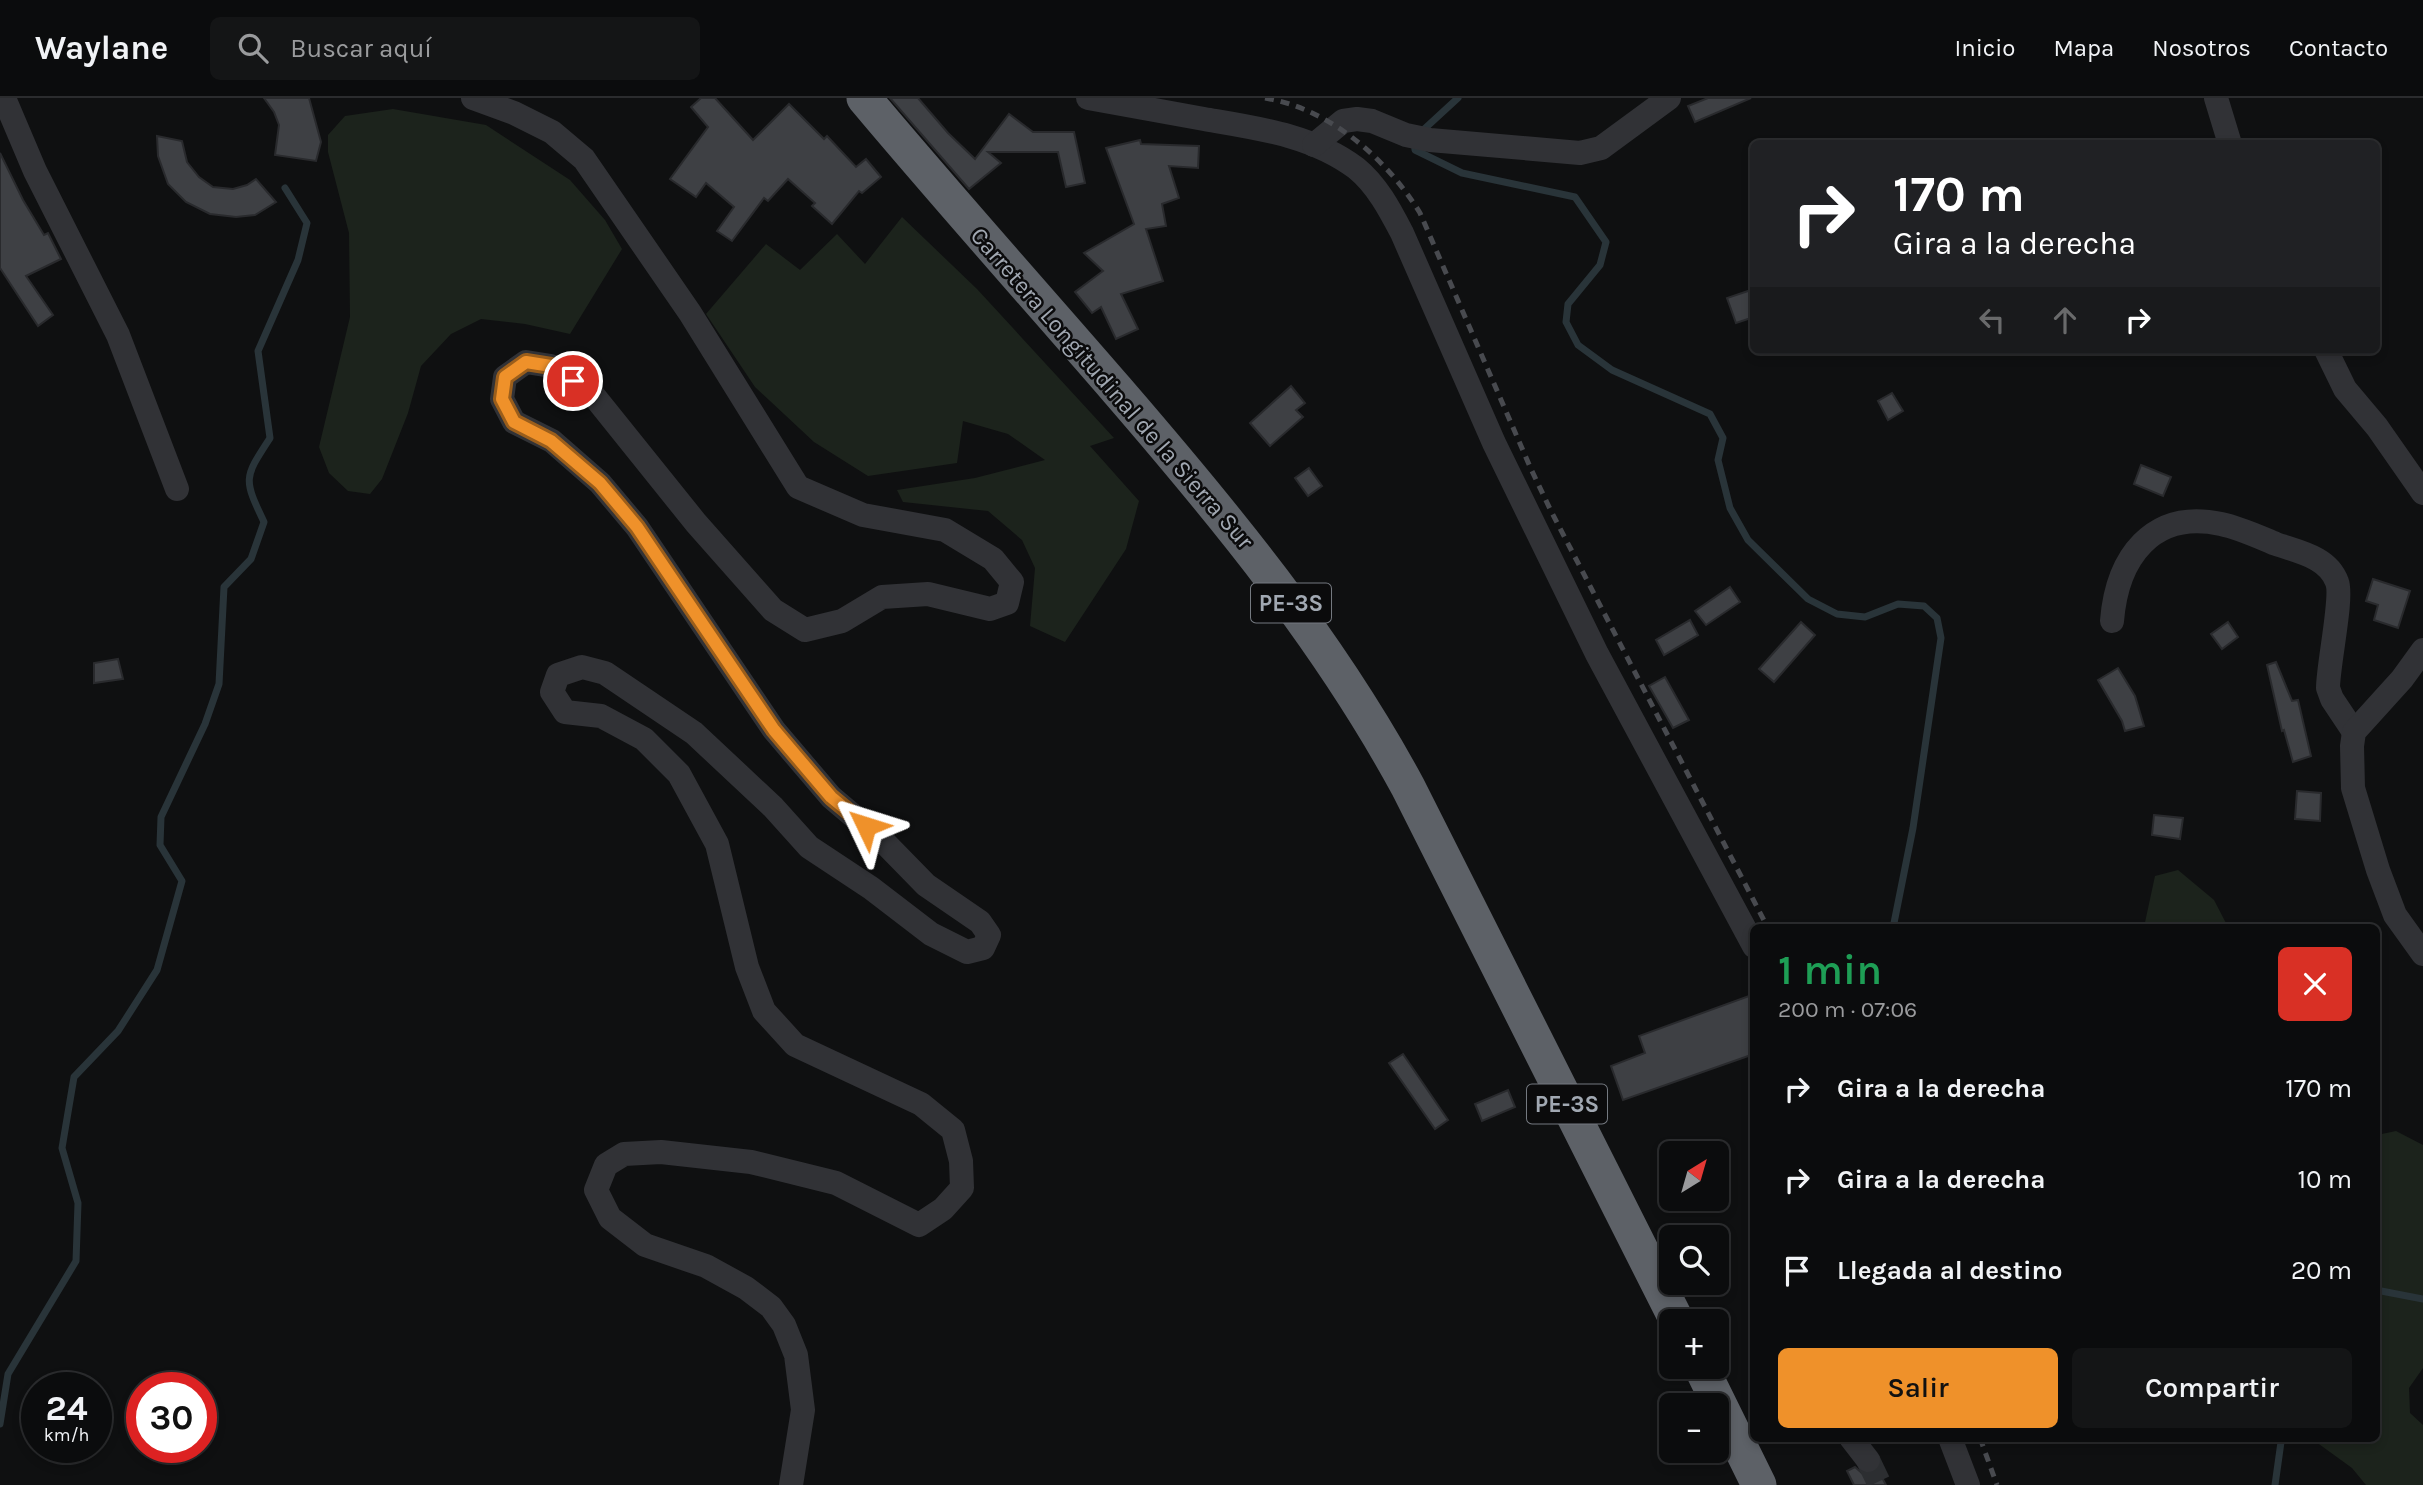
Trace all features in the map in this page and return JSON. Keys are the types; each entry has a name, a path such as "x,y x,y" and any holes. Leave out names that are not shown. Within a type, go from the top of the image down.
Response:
{"highway":[{"name":"Carretera Longitudinal de la Sierra Sur","path":"864,98 966,219 1179,461 1254,554 1326,651 1408,787 1671,1309"},
{"path":"1709,1379 1743,1430 1759,1485"}],"street":[{"path":"4,98 35,171 118,335 177,489"},
{"path":"473,98 514,113 552,132 584,159 690,313 798,487 863,514 945,530 993,559 1012,582 1007,603 990,608 928,594 882,597 842,621 805,629 773,610 696,523 594,396 551,366 526,362 505,377 502,399 514,422 551,441 600,483 637,527 774,730 831,797 883,841 926,885 980,922 989,935 983,948 967,952 931,934 809,847 773,807 694,733 606,673 582,667 558,675 552,692 565,712 601,716 644,739 679,774 717,844 747,967 764,1011 795,1045 921,1104 953,1130 961,1161 962,1188 943,1209 919,1225 836,1183 751,1163 661,1152 624,1154 606,1165 596,1190 610,1218 645,1245 706,1266 746,1288 771,1307 784,1325 796,1355 803,1410 792,1485"},
{"path":"1088,98 1267,130 1314,145 1337,156 1373,184 1389,207 1415,259 1494,443 1597,654 1750,939"},
{"path":"1314,145 1343,121 1357,119 1372,121 1418,138 1591,152 1601,148 1669,98"},
{"path":"2216,98 2229,140"},
{"path":"2328,354 2345,389 2377,427 2423,493"},
{"path":"2112,621 2114,597 2138,547 2151,534 2171,524 2192,521 2222,524 2315,558 2329,567 2338,583 2328,688 2332,699 2354,732"},
{"path":"2423,650 2402,679 2354,732 2352,746 2353,788 2378,870 2395,915 2423,954"},
{"path":"1853,1442 1868,1461"},
{"path":"1952,1442 1968,1485"}],"shaded area":[{"path":"393,109 486,125 570,180 605,220 622,249 570,334 525,324 481,319 451,334 421,366 408,413 382,479 370,494 348,491 329,473 319,447 350,317 349,233 328,152 328,135 345,116"},
{"path":"902,217 977,289 1114,438 1090,446 1139,501 1126,549 1065,642 1030,626 1035,568 1022,540 988,511 903,502 897,490 975,478 1045,460 1008,434 963,421 957,463 868,476 814,442 755,387 706,314 766,244 800,270 837,234 865,264"},
{"path":"2178,870 2214,900 2226,924 2145,924 2155,876"},
{"path":"2396,1131 2423,1145 2423,1368 2409,1388 2410,1413 2423,1425 2423,1485 2366,1485 2352,1468 2316,1442 2380,1442 2380,1134"}],"building":[{"path":"264,98 309,98 321,142 316,161 275,155 279,125"},
{"path":"701,98 715,98 753,140 789,104 824,139 827,136 856,167 866,159 881,177 862,193 859,191 832,224 812,206 815,203 788,179 768,201 764,198 732,241 717,231 734,207 706,183 696,197 670,179 708,127 691,107"},
{"path":"890,98 918,98 975,159 1009,114 1033,132 1074,132 1085,183 1066,187 1058,152 988,152 1001,163 969,189"},
{"path":"1708,98 1751,98 1695,122 1688,106"},
{"path":"157,136 182,141 187,162 199,177 213,187 233,189 256,179 276,202 255,215 236,217 210,214 186,202 168,184 158,156"},
{"path":"1140,140 1141,144 1199,146 1198,168 1169,166 1179,198 1162,204 1166,226 1146,229 1163,281 1121,294 1138,329 1116,339 1101,307 1092,313 1075,292 1103,271 1084,253 1134,224 1106,148"},
{"path":"0,153 23,200 44,235 48,233 61,259 26,276 53,315 38,326 0,268"},
{"path":"1750,290 1750,318 1736,323 1727,298"},
{"path":"1291,386 1305,403 1296,410 1303,417 1270,446 1250,423"},
{"path":"1892,393 1903,411 1888,420 1878,401"},
{"path":"2141,465 2171,477 2163,496 2134,484"},
{"path":"1309,468 1322,486 1308,496 1295,478"},
{"path":"2373,579 2410,591 2398,628 2374,620 2378,605 2366,601"},
{"path":"1730,587 1740,602 1706,625 1695,611"},
{"path":"1690,620 1698,635 1664,655 1656,640"},
{"path":"1801,622 1815,635 1774,682 1759,669"},
{"path":"2228,622 2238,637 2222,649 2211,634"},
{"path":"118,659 123,679 94,683 94,663"},
{"path":"2276,662 2292,701 2298,700 2311,756 2293,762 2284,730 2282,731 2267,665"},
{"path":"2118,668 2135,696 2144,726 2125,731 2098,680"},
{"path":"1665,677 1689,720 1673,728 1649,686"},
{"path":"2297,791 2321,793 2320,821 2295,819"},
{"path":"2154,815 2183,818 2180,839 2152,835"},
{"path":"1749,996 1750,998 1750,1055 1623,1100 1611,1066 1645,1053 1639,1036"},
{"path":"1403,1054 1448,1120 1435,1129 1389,1063"},
{"path":"1508,1090 1515,1107 1482,1121 1475,1104"},
{"path":"1855,1467 1863,1474 1871,1475 1878,1470 1886,1485 1854,1485 1847,1471"}],"waterway":[{"path":"1421,132 1458,98"},
{"path":"1414,140 1415,150 1462,173 1575,197 1606,242 1600,265 1568,304 1566,322 1578,345 1612,370 1710,414 1723,438 1718,460 1730,508 1748,540 1808,599 1837,614 1865,617 1898,604 1924,606 1937,618 1941,638 1913,828 1894,924"},
{"path":"0,1424 8,1374 76,1261 78,1203 62,1148 74,1077 118,1031 157,970 182,881 160,845 161,817 205,724 219,684 224,587 251,559 264,522 252,496 249,478 255,462 270,438 258,351 298,260 307,223 285,188"},
{"path":"2380,1291 2423,1299"},
{"path":"2275,1485 2281,1442"}],"tunnel":[{"path":"1868,1460 1880,1485"}],"railway":[{"path":"1265,98 1312,113 1354,139 1391,173 1420,213 1551,511 1766,924"},
{"path":"1981,1442 1997,1485"}],"route":[{"path":"573,381 551,366 526,362 505,377 502,399 514,422 551,441 600,483 637,527 774,730 831,797 866,826"}]}
